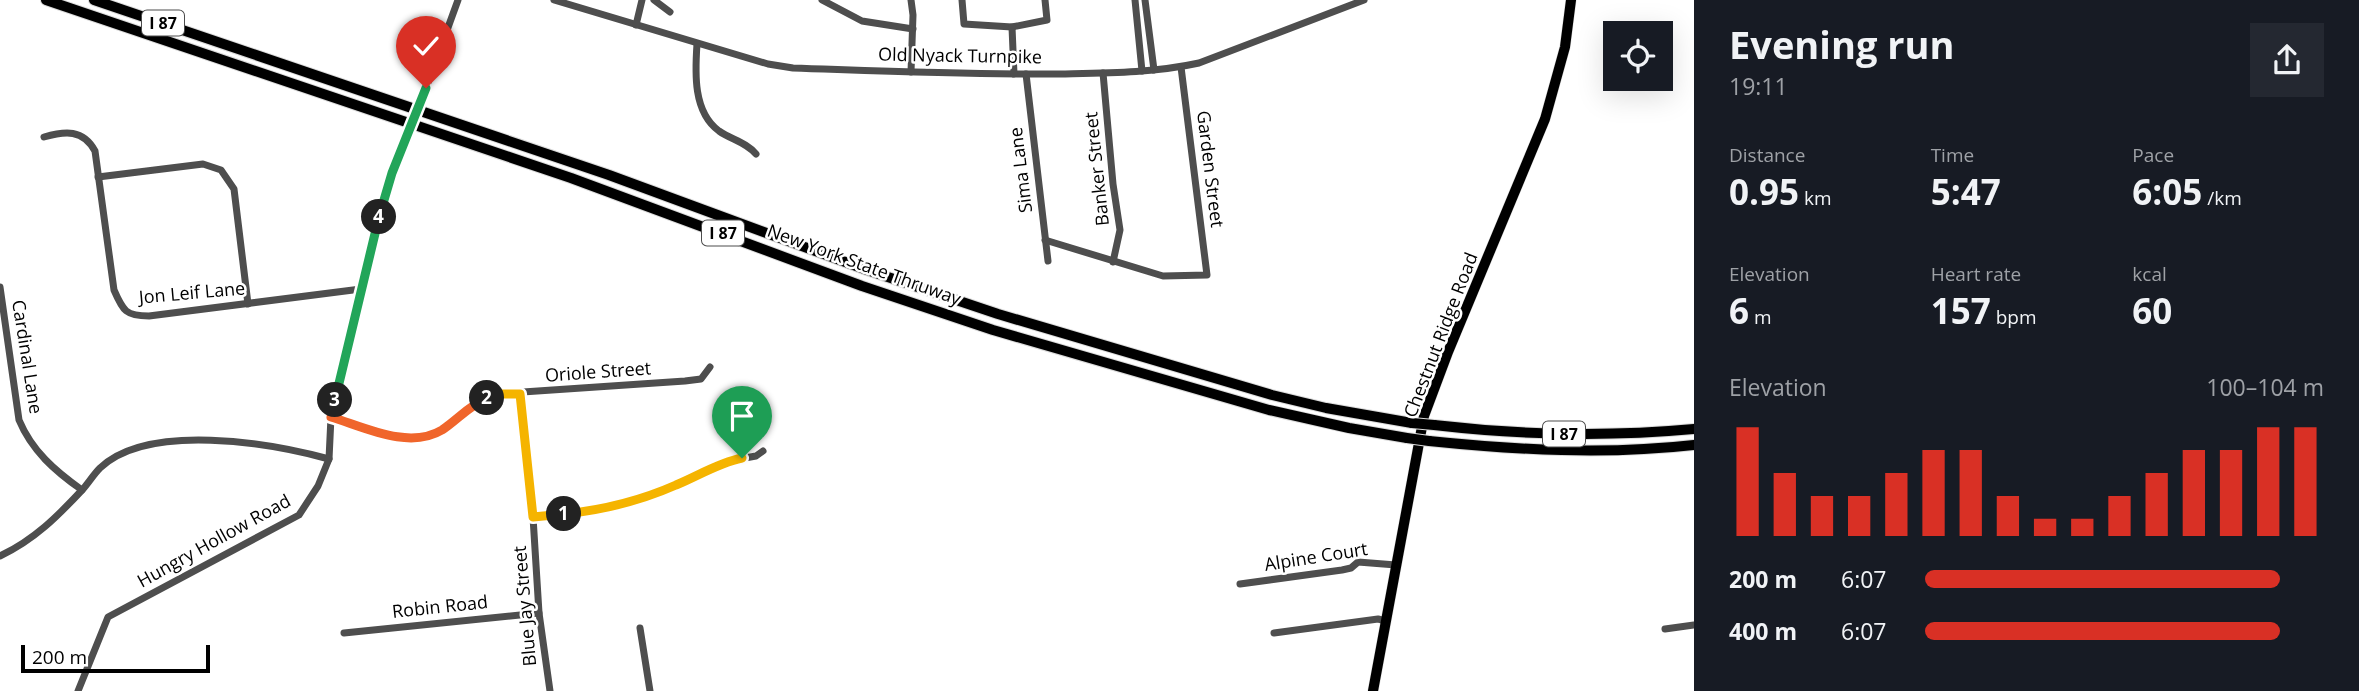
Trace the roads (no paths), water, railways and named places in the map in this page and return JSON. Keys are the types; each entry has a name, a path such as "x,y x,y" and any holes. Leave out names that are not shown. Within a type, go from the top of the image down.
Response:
{"highway":[{"name":"New York State Thruway","path":"46,0 584,183 862,286 993,330 1278,412 1407,438 1482,446 1574,450 1694,447"},
{"name":"New York State Thruway","path":"94,0 609,175 862,268 998,314 1272,395 1355,414 1434,425 1555,434 1694,429"}],"main road":[{"name":"Chestnut Ridge Road","path":"1373,691 1424,416 1443,363 1545,119 1564,47 1571,0"}],"street":[{"name":"Hungry Hollow Road","path":"78,691 108,617 299,515 318,486 329,459 331,417 384,198 458,0"},
{"name":"Old Nyack Turnpike","path":"554,0 768,64 793,68 1014,74 1103,73 1181,67 1199,63 1364,0"},
{"path":"636,25 642,0"},
{"path":"654,0 670,12"},
{"path":"822,0 862,21 913,29"},
{"path":"911,0 911,72"},
{"path":"962,0 964,24 1012,27 1047,20 1045,0"},
{"path":"1135,0 1142,71"},
{"path":"1144,0 1154,70"},
{"path":"1012,27 1014,74"},
{"path":"697,44 696,84 700,103 708,120 718,130 744,142 756,154"},
{"name":"Garden Street","path":"1113,261 1163,276 1207,275 1181,67"},
{"name":"Banker Street","path":"1103,73 1120,230 1113,261"},
{"name":"Sima Lane","path":"1026,74 1048,261"},
{"name":"Jon Leif Lane","path":"44,137 65,131 81,135 90,142 95,151 114,290 121,306 131,314 149,316 360,289"},
{"path":"98,177 203,164 221,170 234,189 248,304"},
{"path":"1045,240 1113,261"},
{"name":"Cardinal Lane","path":"0,287 19,420 26,437 49,464 82,490"},
{"path":"0,350 9,349"},
{"name":"Oriole Street","path":"331,417 401,438 417,439 432,436 481,400 495,394 701,379 710,367"},
{"name":"Blue Jay Street","path":"520,394 533,517 539,613 550,691"},
{"path":"0,556 18,547 54,520 100,468 131,448 196,441 244,442 294,449 329,459"},
{"path":"533,517 593,511 620,505 672,487 723,462 756,456 763,452"},
{"name":"Alpine Court","path":"1240,584 1342,570 1352,568 1357,562 1396,565"},
{"name":"Robin Road","path":"344,633 539,613"},
{"path":"1274,633 1378,619 1386,621"},
{"path":"1665,629 1694,625"},
{"path":"640,628 650,691"}]}
